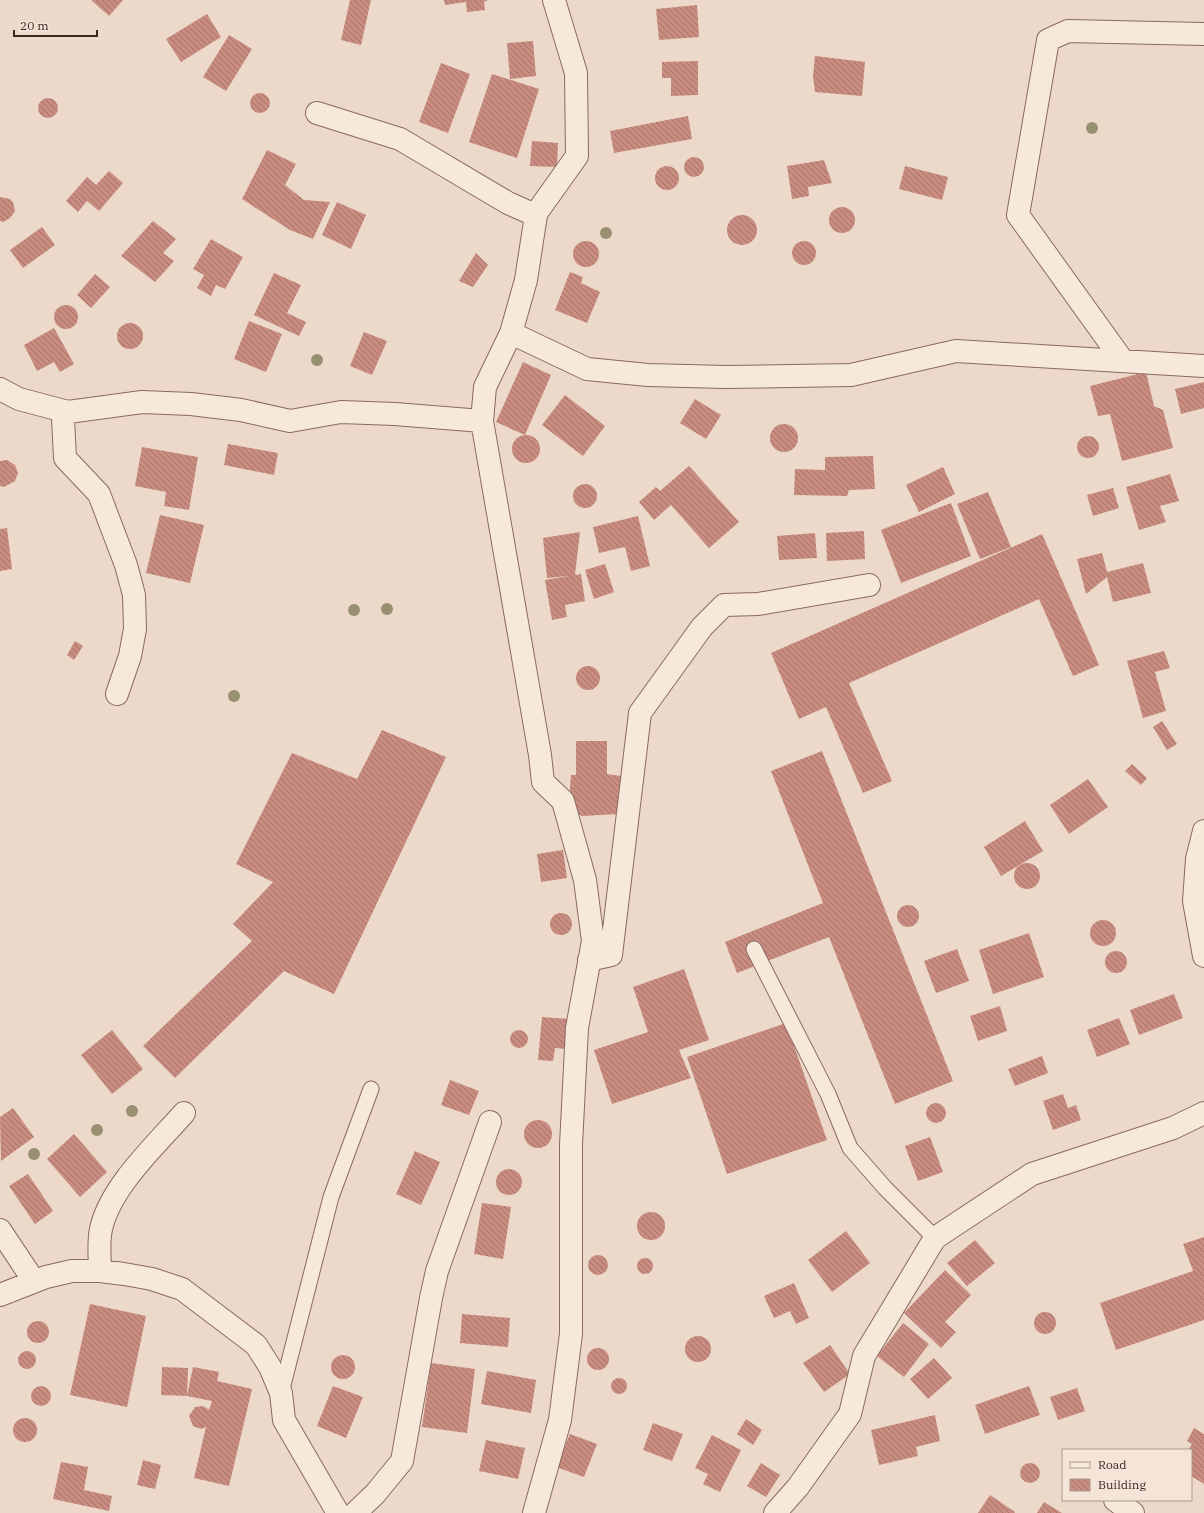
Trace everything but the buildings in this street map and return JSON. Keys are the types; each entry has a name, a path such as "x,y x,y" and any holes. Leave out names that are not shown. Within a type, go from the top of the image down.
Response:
{"street":[{"path":"534,1513 560,1420 571,1334 571,1145 577,1028 593,941 585,880 563,801 543,782 540,755 482,421 485,387 511,333 526,280 535,215 577,156 576,73 554,0"},
{"path":"1123,361 1018,215 1048,40 1068,31 1204,34"},
{"path":"317,113 400,139 508,203 535,215"},
{"path":"511,333 587,369 648,375 726,377 851,375 956,351 1204,366"},
{"path":"0,389 19,399 68,412 142,402 191,404 241,410 290,421 341,412 395,414 482,421"},
{"path":"68,412 63,419 65,458 99,494 126,565 134,595 135,629 130,656 117,694"},
{"path":"589,960 611,955 640,713 702,627 724,605 758,604 869,586"},
{"path":"1204,831 1198,859 1194,901 1204,956"},
{"path":"100,1271 101,1230 108,1207 126,1180 184,1113"},
{"path":"775,1513 798,1487 850,1414 864,1356 935,1238 1032,1174 1173,1128 1204,1113"},
{"path":"355,1513 375,1494 402,1461 431,1298 438,1271 490,1122"},
{"path":"0,1230 34,1281"},
{"path":"0,1295 34,1281 72,1272 100,1271 152,1279 182,1290 256,1345 270,1367 281,1393 284,1420 338,1513"},
{"path":"1116,1501 1133,1513"}],"lane":[{"path":"754,949 828,1094 850,1148 885,1188 935,1238"},
{"path":"281,1393 331,1197 371,1089"}]}
